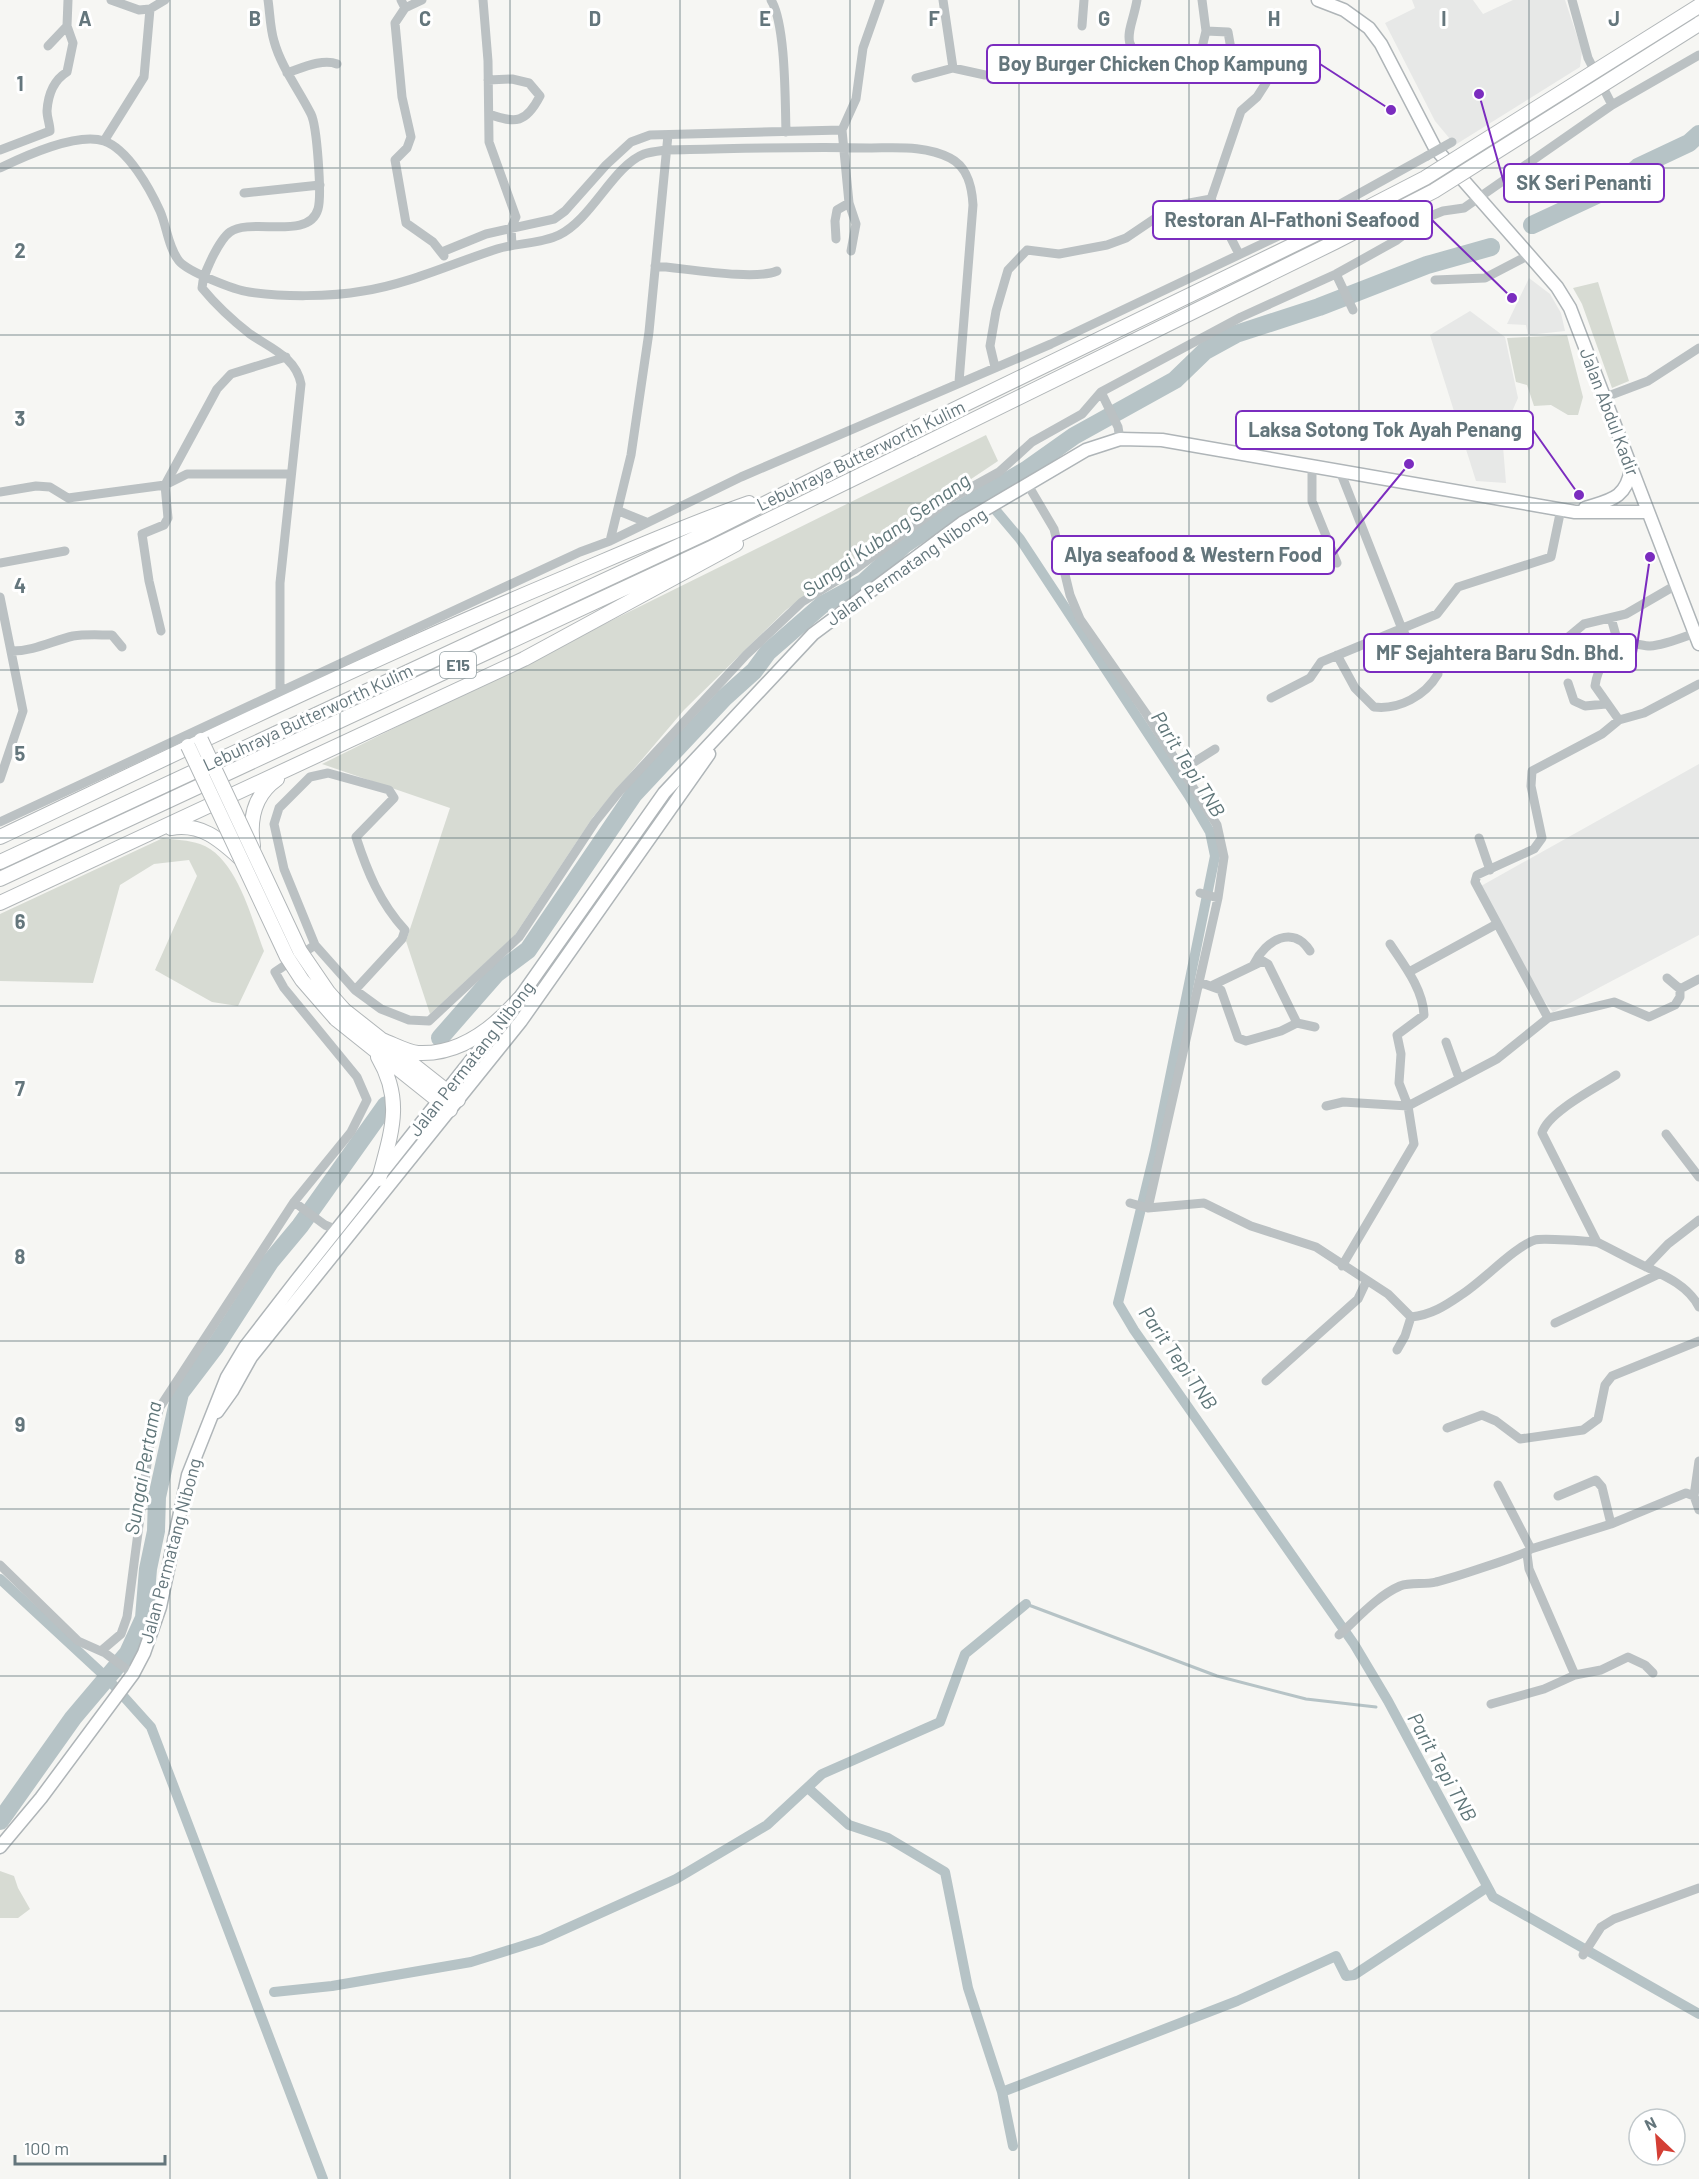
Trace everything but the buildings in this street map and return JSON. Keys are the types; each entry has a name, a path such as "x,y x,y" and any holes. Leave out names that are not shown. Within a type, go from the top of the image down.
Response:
{"highway":[{"name":"Lebuhraya Butterworth Kulim","path":"0,862 711,530 1328,228 1425,178 1699,6"},
{"name":"Lebuhraya Butterworth Kulim","path":"0,879 799,506 1335,242 1434,191 1699,24"},
{"path":"0,837 194,743 414,644 698,521 791,489"},
{"path":"0,903 524,659 715,557 799,506"},
{"path":"194,743 248,856 287,957 302,980 340,1015 449,1101"},
{"path":"248,856 255,808 266,787 307,760"},
{"path":"159,830 182,826 204,830 248,856"},
{"path":"378,1045 416,1053 447,1051 474,1039 498,1023 519,999"},
{"path":"378,1045 394,1100 393,1128 379,1179"}],"main road":[{"path":"1318,0 1344,10"},
{"path":"1332,0 1344,10"},
{"name":"Jalan Abdul Kadir","path":"1344,10 1357,17 1375,36 1435,148 1480,202 1557,286 1570,308 1697,638"},
{"name":"Jalan Permatang Nibong","path":"206,1425 232,1391 251,1357 449,1101 664,793 813,634 962,523 1119,433 1575,512 1647,512"},
{"path":"1575,512 1615,498 1629,483 1631,469"},
{"name":"Jalan Permatang Nibong","path":"0,1847 41,1798 129,1678 144,1653 160,1607 188,1475 227,1377 245,1347 379,1179 521,1021 749,700"}],"street":[{"path":"0,150 50,132 47,112 52,91 56,79 67,72 73,43 67,26 68,0"},
{"path":"111,0 139,10 150,9 165,0"},
{"path":"268,0 274,41 312,117 320,185 319,208 308,222 293,226 249,227 231,232 210,262 204,274 202,288 217,306 249,333 286,357 299,372 301,384 280,583 280,691"},
{"path":"422,0 403,4 395,23 402,97 411,137 407,148 395,160 406,223 442,252 446,266"},
{"path":"483,0 489,142 516,217 511,228 512,245"},
{"path":"771,0 780,41 786,132"},
{"path":"851,251 856,224 849,204 842,130 856,99 863,48 880,0"},
{"path":"943,0 953,68"},
{"path":"1082,26 1084,0"},
{"path":"1137,0 1128,39 1134,54 1148,67"},
{"path":"1200,56 1206,31 1202,0"},
{"path":"1572,0 1588,58 1612,105"},
{"path":"104,141 144,77 150,9"},
{"path":"48,46 67,26"},
{"path":"1206,31 1228,32 1231,49 1235,55 1251,54 1260,63 1266,83 1257,97 1241,111 1211,199 1239,254"},
{"path":"355,990 402,939 405,930 390,914 367,871 356,837 394,798 388,790 328,773 310,777 279,808 274,824 284,869 315,945 355,990 381,1009 409,1020 429,1021 519,937 595,822 619,792 738,663 794,609 952,498 999,472 1032,442 1082,414 1103,395 1241,317 1336,274 1397,240 1428,217 1480,202 1612,105 1699,56"},
{"path":"288,73 312,65 332,62 337,64"},
{"path":"916,78 953,68 985,75"},
{"path":"488,80 512,79 529,83 540,96 532,112 522,119 508,121 489,114"},
{"path":"442,252 486,234 554,219 565,211 606,165 631,142 650,135 842,130"},
{"path":"610,541 631,455 655,266 668,135"},
{"path":"0,168 72,142 104,141 117,148 136,169 151,192 179,261 187,269 248,292 315,294 362,291 512,245 557,237 575,225 627,166 643,154 666,150 842,147 926,149 952,159 964,171 971,185 974,205 959,382"},
{"path":"0,822 280,691 610,541 741,477 1051,344 1306,223 1452,142"},
{"path":"244,193 320,185"},
{"path":"995,367 990,346 996,311 1008,270 1027,250 1059,254 1107,245 1126,238 1166,211 1184,204 1211,199"},
{"path":"836,239 837,210 849,204"},
{"path":"1435,280 1485,278 1527,252"},
{"path":"655,266 734,273 771,274 777,271"},
{"path":"1336,274 1352,308"},
{"path":"1603,398 1648,381 1699,348"},
{"path":"161,632 149,581 142,534 164,525 168,518 165,485 213,396 231,374 286,357"},
{"path":"1103,395 1119,433"},
{"path":"1312,466 1311,496 1337,564"},
{"path":"1340,471 1402,629 1414,650"},
{"path":"0,492 36,486 50,487 68,498 165,485 187,474 290,474"},
{"path":"1029,485 1054,529 1070,595 1080,619 1183,770 1217,825 1224,857 1199,982 1146,1207"},
{"path":"1271,698 1310,678 1321,662 1440,612 1458,587 1551,557 1560,509"},
{"path":"619,511 646,522"},
{"path":"0,563 65,551"},
{"path":"1549,653 1584,624 1611,618 1635,609 1676,585"},
{"path":"0,597 23,711 0,779"},
{"path":"1611,618 1620,646"},
{"path":"12,651 23,651 75,636 112,634 122,646"},
{"path":"1618,720 1594,686 1596,676 1610,654 1620,646 1629,643 1651,646 1697,638"},
{"path":"1337,654 1355,688 1374,707 1390,709 1421,694 1438,674"},
{"path":"1568,683 1574,701 1585,706 1606,705"},
{"path":"1548,1018 1495,925 1475,882 1477,876 1534,849 1542,838 1531,786 1532,771 1602,734 1618,720 1644,713 1699,684"},
{"path":"1183,770 1215,749"},
{"path":"1479,838 1490,870"},
{"path":"1201,894 1217,897"},
{"path":"1409,972 1495,925"},
{"path":"1254,964 1266,946 1292,936 1299,938 1310,951"},
{"path":"1342,1266 1414,1144 1408,1106 1399,1083 1401,1054 1397,1035 1424,1015 1424,1006 1409,972 1390,944"},
{"path":"103,1652 121,1634 127,1617 150,1441 160,1407 294,1202 351,1132 367,1100 357,1077 284,988 275,972 315,945"},
{"path":"1213,985 1263,961 1268,964 1297,1023"},
{"path":"1667,978 1680,988"},
{"path":"1680,988 1699,979"},
{"path":"1199,982 1213,985 1221,990 1238,1038 1246,1041 1281,1031 1297,1023 1315,1027"},
{"path":"1326,1106 1343,1101 1408,1106 1497,1059 1548,1018 1614,1002 1649,1017 1675,1005 1680,997 1680,988"},
{"path":"1446,1042 1459,1078"},
{"path":"1597,1242 1542,1133 1544,1124 1616,1075"},
{"path":"1666,1134 1699,1177"},
{"path":"294,1202 324,1225 337,1230"},
{"path":"1132,1204 1146,1207 1204,1203 1251,1226 1316,1247 1334,1256 1342,1266 1388,1294 1411,1317 1427,1316 1440,1309 1470,1289 1520,1248 1535,1240 1597,1242 1684,1288 1699,1306"},
{"path":"1646,1267 1668,1244 1699,1220"},
{"path":"1556,1323 1659,1274"},
{"path":"1266,1381 1358,1299 1366,1282"},
{"path":"1397,1350 1405,1336 1411,1317"},
{"path":"1448,1428 1482,1416 1496,1421 1520,1439 1583,1430 1598,1419 1605,1385 1612,1376 1699,1341"},
{"path":"1699,1461 1694,1496 1699,1510"},
{"path":"1558,1496 1596,1480 1602,1486 1611,1524"},
{"path":"1498,1485 1529,1552 1529,1569 1575,1674"},
{"path":"1340,1634 1401,1585 1434,1583 1611,1524 1686,1493 1694,1496"},
{"path":"0,1565 78,1641 123,1664 129,1678"},
{"path":"1491,1704 1544,1689 1575,1674 1601,1670 1628,1658 1645,1665 1653,1673"},
{"path":"1583,1953 1590,1940 1614,1919 1699,1888"}],"shaded area":[{"path":"1412,0 1473,0 1483,14 1513,0 1565,0 1582,51 1580,67 1455,145 1435,121 1385,23 1415,8"},
{"path":"1529,278 1550,294 1561,313 1565,331 1528,335 1526,325 1507,324"},
{"path":"1598,282 1629,381 1612,388 1582,304 1573,288"},
{"path":"1470,311 1505,337 1518,398 1502,434 1506,483 1476,481 1430,335"},
{"path":"1567,335 1583,397 1578,415 1568,415 1551,405 1534,406 1527,385 1516,382 1507,338"},
{"path":"986,435 998,461 880,540 786,610 684,710 593,817 515,935 430,1014 406,941 450,808 322,764"},
{"path":"1699,764 1699,935 1553,1012 1528,981 1481,886"},
{"path":"163,838 200,844 213,851 224,862 241,890 264,951 238,1006 212,1002 155,970 197,876 189,860 154,864 120,885 93,983 0,981 0,914"},
{"path":"0,1871 14,1876 30,1909 18,1918 0,1918"}],"waterway":[{"name":"Sungai Kubang Semang","path":"1532,225 1616,186 1638,167 1689,143 1699,134"},
{"name":"Sungai Kubang Semang","path":"440,1038 496,974 528,950 634,794 724,698 754,671 768,652 822,605 863,583 905,544 938,522 1026,470 1074,436 1175,380 1205,351 1236,334 1319,307 1427,265 1491,247"},
{"name":"Parit Tepi TNB","path":"982,494 1020,539 1189,796 1210,832 1215,856 1155,1151 1118,1303 1134,1330 1354,1644 1388,1701 1493,1897 1699,2014"},
{"name":"Sungai Pertama","path":"0,1821 73,1718 128,1653 144,1618 148,1569 156,1531 157,1497 180,1393 215,1347 270,1262 300,1226 386,1105"},
{"path":"0,1579 107,1678 151,1727 323,2179"},
{"path":"1026,1604 1217,1676 1306,1699 1376,1707"},
{"path":"274,1992 332,1986 471,1962 541,1940 676,1879 767,1825 822,1774 940,1722 965,1654 1026,1604"},
{"path":"808,1788 849,1825 888,1838 945,1872 968,1988 1002,2092 1013,2146"},
{"path":"1002,2092 1237,2001 1336,1956 1346,1976 1354,1975 1486,1888"}],"place":[{"name":"SK Seri Penanti","path":"1479,94"},
{"name":"Boy Burger Chicken Chop Kampung","path":"1391,110"},
{"name":"Restoran Al-Fathoni Seafood","path":"1512,298"},
{"name":"Alya seafood & Western Food","path":"1409,464"},
{"name":"Laksa Sotong Tok Ayah Penang","path":"1579,495"},
{"name":"MF Sejahtera Baru Sdn. Bhd.","path":"1650,557"}]}
